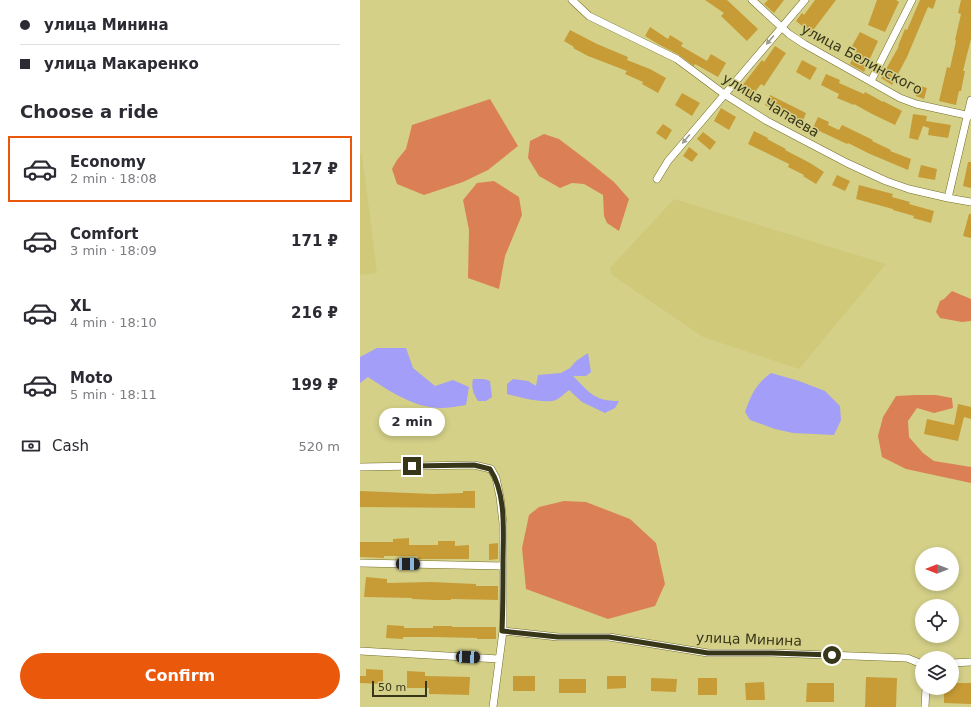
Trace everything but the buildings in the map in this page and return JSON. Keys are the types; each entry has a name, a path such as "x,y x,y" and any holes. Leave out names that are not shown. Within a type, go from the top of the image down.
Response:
{"street":[{"name":"улица Чапаева","path":"572,0 589,16 677,59 724,94 767,121 847,163 886,181 909,189 971,202"},
{"name":"улица Белинского","path":"752,0 804,44 900,98 916,104 969,115"},
{"path":"658,180 668,161 781,26 805,0"},
{"path":"871,81 912,0"},
{"path":"948,198 969,115 971,100"},
{"path":"360,468 474,465 490,469 496,478 503,523 503,566 502,631 494,707"},
{"path":"360,563 503,566"},
{"name":"улица Минина","path":"502,631 558,637 609,637 708,653 772,653 906,658 915,661"},
{"path":"360,651 499,659"},
{"path":"959,663 971,662"},
{"path":"926,695 926,707"}],"shaded area":[{"path":"490,99 518,146 488,170 463,182 424,195 397,184 392,169 406,149 412,125"},
{"path":"544,134 559,139 588,161 614,182 629,199 619,231 607,223 604,216 603,195 584,184 572,183 560,188 539,176 528,158 530,141"},
{"path":"360,154 362,154 377,273 360,275"},
{"path":"494,181 519,197 522,215 505,256 499,289 468,278 469,230 463,200 477,183"},
{"path":"674,199 886,264 799,369 703,337 612,275 610,268"},
{"path":"952,291 971,299 971,321 962,322 940,318 936,312 940,301"},
{"path":"377,348 406,348 413,368 435,386 453,380 469,387 466,405 444,408 431,407 403,398 368,377 360,383 360,357"},
{"path":"588,353 591,372 586,376 573,376 588,391 598,398 619,401 615,408 605,413 582,402 569,390 558,399 551,401 532,400 507,394 507,384 513,379 528,381 536,386 538,375 561,373 570,368 576,361"},
{"path":"771,373 799,381 825,391 840,406 841,420 834,435 793,433 775,429 750,420 745,412 749,400 758,386"},
{"path":"473,379 484,379 490,381 492,397 486,401 478,401 473,390"},
{"path":"936,395 952,398 953,408 934,413 917,408 908,421 909,437 923,453 934,461 971,467 971,483 906,469 882,457 878,436 883,417 896,396"},
{"path":"564,501 586,502 630,519 656,543 665,584 655,606 608,619 526,589 522,548 529,515 539,507"}],"route":[{"path":"412,466 483,466 490,469 496,478 503,523 502,631 558,637 609,637 708,653 832,655"}]}
